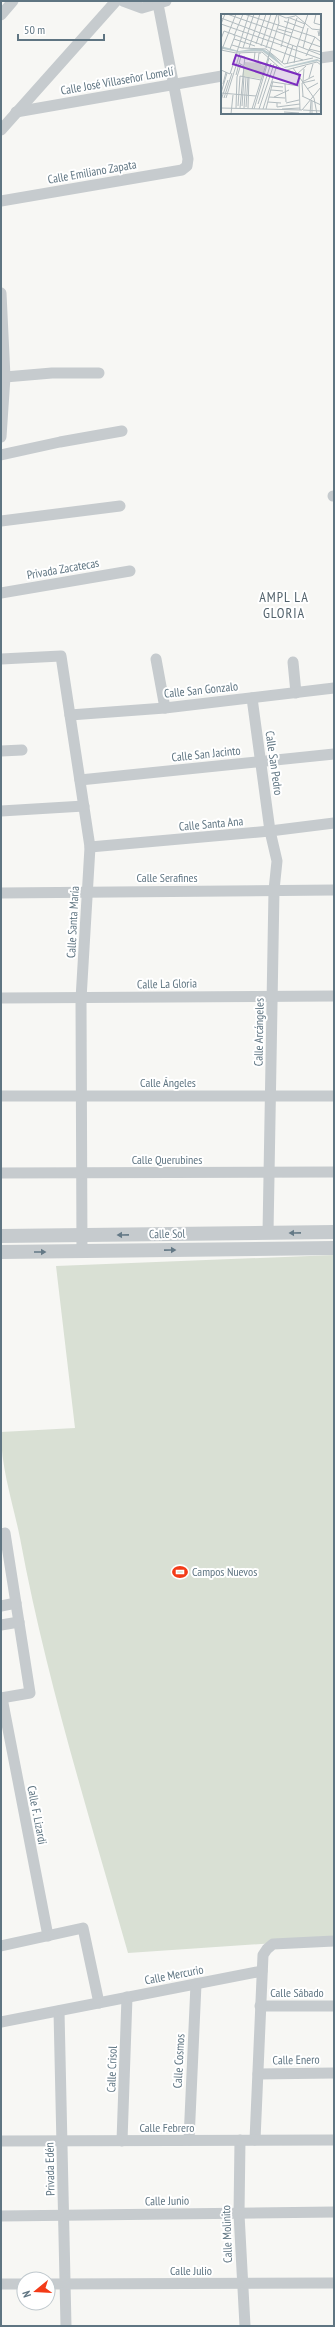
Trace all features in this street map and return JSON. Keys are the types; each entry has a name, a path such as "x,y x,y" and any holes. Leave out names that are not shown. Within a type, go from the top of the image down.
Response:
{"street":[{"path":"1,15 13,1"},
{"path":"1,130 116,1"},
{"path":"123,1 142,8 162,3 174,84"},
{"path":"321,58 334,56"},
{"name":"Calle José Villaseñor Lomelí","path":"16,112 221,76"},
{"name":"Calle Emiliano Zapata","path":"1,201 182,170 187,166 188,159 174,84"},
{"path":"1,293 5,376 1,437"},
{"path":"5,376 52,373 99,373"},
{"path":"1,455 60,442 122,431"},
{"path":"1,521 120,506"},
{"name":"Privada Zacatecas","path":"1,593 130,571"},
{"name":"Calle Santa María","path":"1,659 61,656 90,847 81,999 82,1252"},
{"path":"156,659 165,708"},
{"path":"293,662 296,693"},
{"name":"Calle San Gonzalo","path":"70,715 165,708 334,688"},
{"name":"Calle San Pedro","path":"252,698 270,832"},
{"path":"1,751 22,750"},
{"name":"Calle San Jacinto","path":"80,780 334,754"},
{"path":"1,811 84,806"},
{"name":"Calle Santa Ana","path":"90,847 270,832 334,823"},
{"name":"Calle Arcángeles","path":"268,1233 274,890 277,861 270,832"},
{"name":"Calle Serafines","path":"1,893 87,891 334,890"},
{"name":"Calle La Gloria","path":"1,998 81,999 334,996"},
{"name":"Calle Ángeles","path":"1,1096 334,1096"},
{"name":"Calle Querubines","path":"1,1174 334,1172"},
{"name":"Calle Sol","path":"1,1236 334,1232"},
{"name":"Calle Sol","path":"1,1252 334,1248"},
{"path":"1,1698 30,1693 3,1533"},
{"path":"1,1606 16,1603"},
{"path":"1,1625 19,1622"},
{"name":"Calle F. Lizardi","path":"1,1698 48,1936"},
{"path":"1,1946 83,1928 100,2003"},
{"path":"255,2140 263,1955 273,1944 334,1941"},
{"name":"Calle Mercurio","path":"1,2022 262,1970"},
{"name":"Calle Cosmos","path":"189,2140 196,1984"},
{"name":"Calle Crisol","path":"122,2141 127,1997"},
{"name":"Calle Sábado","path":"260,2006 334,2006"},
{"name":"Privada Edén","path":"59,2011 66,2326"},
{"name":"Calle Enero","path":"258,2074 334,2073"},
{"name":"Calle Molinito","path":"240,2140 239,2214 245,2326"},
{"name":"Calle Febrero","path":"1,2142 334,2140"},
{"name":"Calle Junio","path":"1,2216 334,2212"},
{"name":"Calle Julio","path":"56,2284 334,2283"},
{"path":"1,2284 16,2284"}],"shaded area":[{"name":"Campos Nuevos","path":"334,1255 334,1939 128,1953 69,1747 42,1643 5,1473 1,1432 75,1428 56,1266"}],"place":[{"name":"Campos Nuevos","path":"180,1572"}],"district":[{"name":"AMPL LA GLORIA","path":"284,606"}]}
